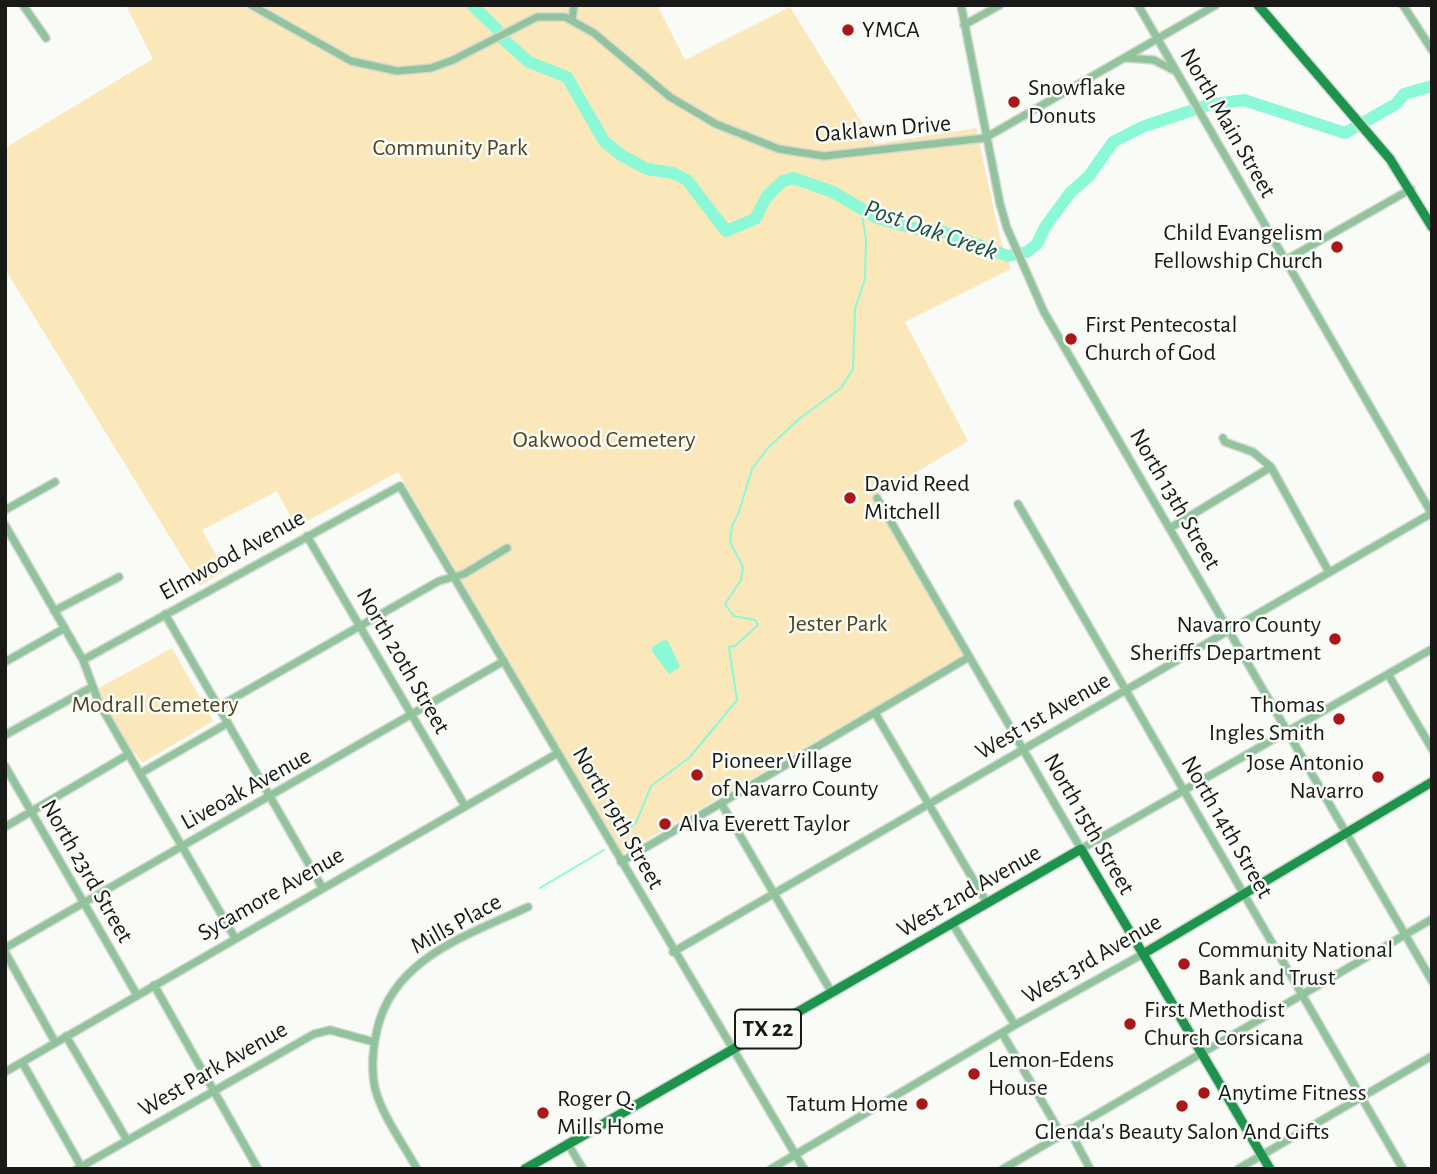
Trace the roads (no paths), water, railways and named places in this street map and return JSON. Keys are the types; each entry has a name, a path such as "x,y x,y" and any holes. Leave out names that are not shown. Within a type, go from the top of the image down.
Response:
{"main road":[{"path":"1258,5 1383,151 1411,189 1432,227"},
{"name":"West 3rd Avenue","path":"1143,954 1432,782"},
{"name":"West 2nd Avenue","path":"525,1169 1081,849"},
{"name":"North 15th Street","path":"1081,849 1270,1169"}],"street":[{"path":"23,5 46,38"},
{"name":"Oaklawn Drive","path":"251,5 351,61 397,71 431,68 453,61 537,17 572,20 594,33 670,97 741,136 779,149 839,156 985,138 1216,5"},
{"path":"572,20 574,5"},
{"name":"North 13th Street","path":"961,5 985,138 1007,228 1044,312 1432,981"},
{"path":"964,25 1000,5"},
{"name":"North Main Street","path":"1138,5 1432,514"},
{"path":"1403,5 1432,50"},
{"path":"1122,59 1154,60 1176,72"},
{"path":"1284,261 1411,189"},
{"path":"1223,438 1226,442 1261,456 1271,467 1329,572"},
{"path":"1170,528 1271,467"},
{"path":"5,510 55,482"},
{"name":"Elmwood Avenue","path":"83,660 400,486"},
{"name":"North 19th Street","path":"400,486 505,661 673,952 804,1169"},
{"name":"North 15th Street","path":"877,498 1081,849"},
{"name":"North 14th Street","path":"1018,504 1403,1169"},
{"name":"West 1st Avenue","path":"673,952 1432,514"},
{"path":"6,530 65,628 83,660 92,687 235,937"},
{"name":"North 20th Street","path":"307,536 466,806"},
{"path":"218,707 439,581 464,574 507,548"},
{"path":"54,611 119,577"},
{"path":"165,614 322,887"},
{"path":"5,662 65,628"},
{"name":"West 2nd Avenue","path":"1081,849 1432,649"},
{"path":"621,862 969,657"},
{"name":"Liveoak Avenue","path":"5,950 505,661"},
{"path":"1388,674 1432,749"},
{"path":"5,735 92,687"},
{"path":"875,713 987,903"},
{"path":"141,773 228,723"},
{"name":"Sycamore Avenue","path":"5,1072 558,753"},
{"path":"5,827 129,754"},
{"name":"North 23rd Street","path":"5,766 137,995"},
{"path":"721,803 832,993"},
{"name":"Mills Place","path":"417,1169 375,1088 374,1042 383,1007 393,988 405,975 442,948 527,907"},
{"path":"1003,1169 1432,919"},
{"path":"952,923 1015,1025"},
{"path":"5,950 55,1042"},
{"name":"West 3rd Avenue","path":"771,1169 1015,1025 1143,954"},
{"path":"154,985 258,1169"},
{"name":"West Park Avenue","path":"80,1168 322,1031 330,1030 374,1042"},
{"path":"1002,1033 1061,1134"},
{"path":"66,1036 127,1140"},
{"path":"1238,1169 1432,1056"},
{"path":"22,1062 80,1168"},
{"path":"1069,1129 1090,1169"},
{"path":"568,1144 583,1169"}],"waterway":[{"name":"Post Oak Creek","path":"472,5 497,29"},
{"name":"Post Oak Creek","path":"503,39 529,62 567,77 604,141 621,155 647,169 673,173 687,180 726,231 755,219 767,196 783,181 793,178 833,192 877,218 927,232 941,231 1008,256 1027,252 1037,244 1045,227 1070,193 1089,176 1113,142 1142,127 1208,105 1244,100 1345,133 1396,104 1404,94 1432,86"},
{"path":"619,836 636,823 651,786 689,758 737,700 729,647 735,646 758,625 755,620 734,616 725,604 741,580 743,567 730,542 732,526 752,469 768,448 800,418 841,388 853,369 855,309 865,279 866,240 861,208"},
{"path":"540,888 604,850"}],"place":[{"name":"YMCA","path":"848,30"},
{"name":"Snowflake Donuts","path":"1014,102"},
{"name":"Child Evangelism Fellowship Church","path":"1337,247"},
{"name":"First Pentecostal Church of God","path":"1071,339"},
{"name":"David Reed Mitchell","path":"850,498"},
{"name":"Navarro County Sheriffs Department","path":"1335,639"},
{"name":"Thomas Ingles Smith","path":"1339,719"},
{"name":"Pioneer Village of Navarro County","path":"697,775"},
{"name":"Jose Antonio Navarro","path":"1378,777"},
{"name":"Alva Everett Taylor","path":"665,824"},
{"name":"Community National Bank and Trust","path":"1184,964"},
{"name":"First Methodist Church Corsicana","path":"1130,1024"},
{"name":"Lemon-Edens House","path":"974,1074"},
{"name":"Anytime Fitness","path":"1204,1093"},
{"name":"Tatum Home","path":"922,1104"},
{"name":"Glenda's Beauty Salon And Gifts","path":"1182,1106"},
{"name":"Roger Q. Mills Home","path":"543,1113"}],"park label":[{"name":"Community Park","path":"450,148"},
{"name":"Oakwood Cemetery","path":"604,440"},
{"name":"Jester Park","path":"838,624"},
{"name":"Modrall Cemetery","path":"155,705"}]}
